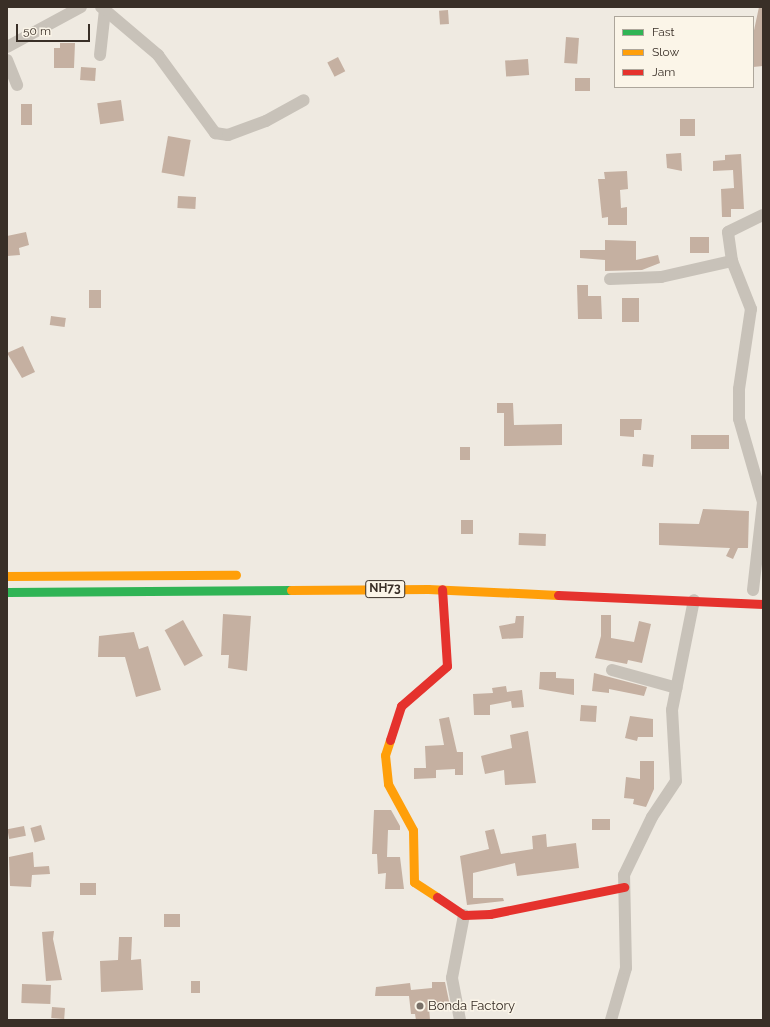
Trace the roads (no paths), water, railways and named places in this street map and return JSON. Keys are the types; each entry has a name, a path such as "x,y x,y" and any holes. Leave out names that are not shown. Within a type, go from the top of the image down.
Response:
{"main road":[{"path":"7,576 244,575"},
{"path":"442,589 447,666 401,706 389,735 385,771 413,830 414,882 464,915 490,914 624,887"},
{"name":"NH73","path":"7,592 442,589 763,604"}],"street":[{"path":"7,47 77,8"},
{"path":"100,55 103,9"},
{"path":"103,9 158,55 215,133 228,135 266,121 304,100"},
{"path":"7,60 18,85"},
{"path":"754,590 763,502 740,418 740,389 751,309 732,261 728,232 763,215"},
{"path":"610,279 661,277 732,261"},
{"path":"611,1020 626,968 624,887 634,850 676,781 671,735 677,688 694,600"},
{"path":"612,670 677,688"},
{"path":"460,1020 452,978 464,915"}],"place":[{"name":"Bonda Factory","path":"420,1006"}]}
